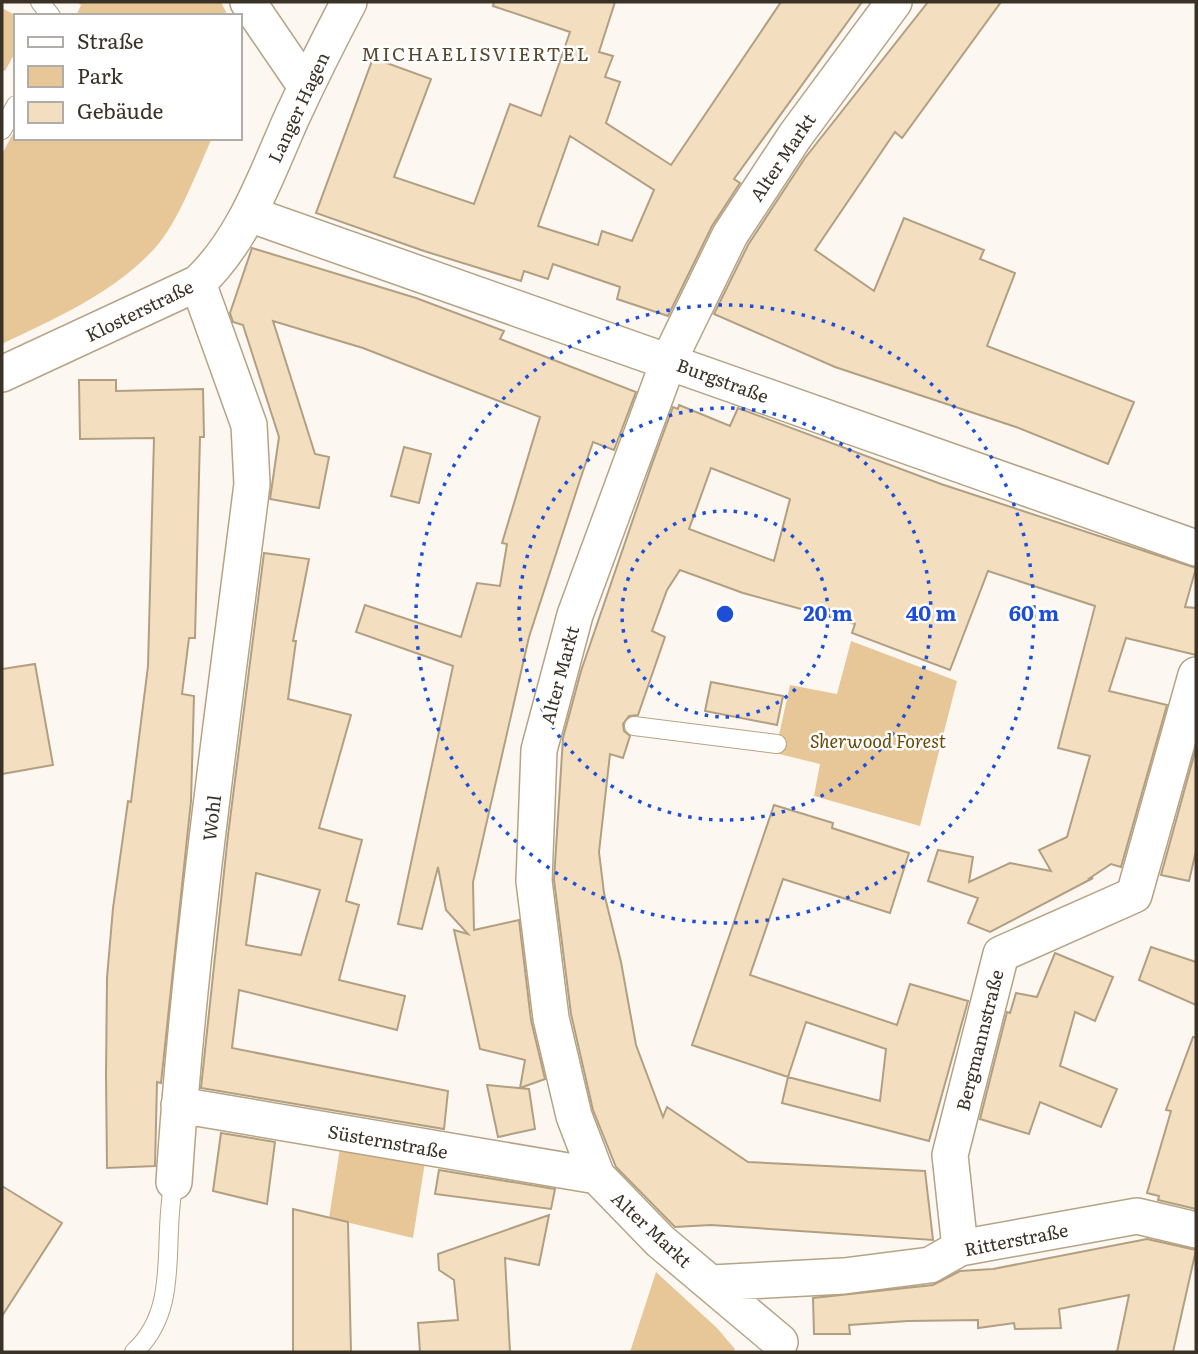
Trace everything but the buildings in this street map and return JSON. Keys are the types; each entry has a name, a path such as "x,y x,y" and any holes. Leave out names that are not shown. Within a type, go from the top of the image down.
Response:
{"street":[{"path":"248,2 306,87"},
{"name":"Langer Hagen","path":"249,214 306,87 349,2"},
{"name":"Alter Markt","path":"788,1349 660,1241 597,1176 574,1116 551,1018 534,881 539,750 561,700 575,615 669,360 730,235 795,136 894,2"},
{"name":"Burgstraße","path":"249,214 1196,548"},
{"name":"Klosterstraße","path":"2,374 198,283 219,263 249,214"},
{"name":"Wohl","path":"174,1182 179,1105 251,484 249,425 198,283"},
{"name":"Bergmannstraße","path":"960,1248 950,1155 1001,954 1134,895 1196,675"},
{"name":"Süsternstraße","path":"179,1105 597,1176"},
{"name":"Ritterstraße","path":"711,1283 844,1276 930,1265 960,1248 1137,1216 1196,1230"}],"lane":[{"path":"2,130 14,109"},
{"path":"634,726 777,744"},
{"name":"Wohl","path":"134,1352 154,1330 162,1310 174,1182"}],"green space":[{"path":"77,2 221,2 227,14 77,14 81,5"},
{"path":"2,8 14,14 14,55 5,71 2,70"},
{"path":"14,132 14,140 211,140 172,225 139,264 83,303 2,344 2,154"},
{"name":"Sherwood Forest","path":"851,641 957,681 920,826 814,796 820,764 775,753 790,685 837,694"},
{"path":"340,1148 425,1162 413,1238 329,1218"},
{"path":"656,1272 717,1328 735,1349 733,1352 630,1352"}],"district":[{"name":"MICHAELISVIERTEL","path":"476,53"}]}
